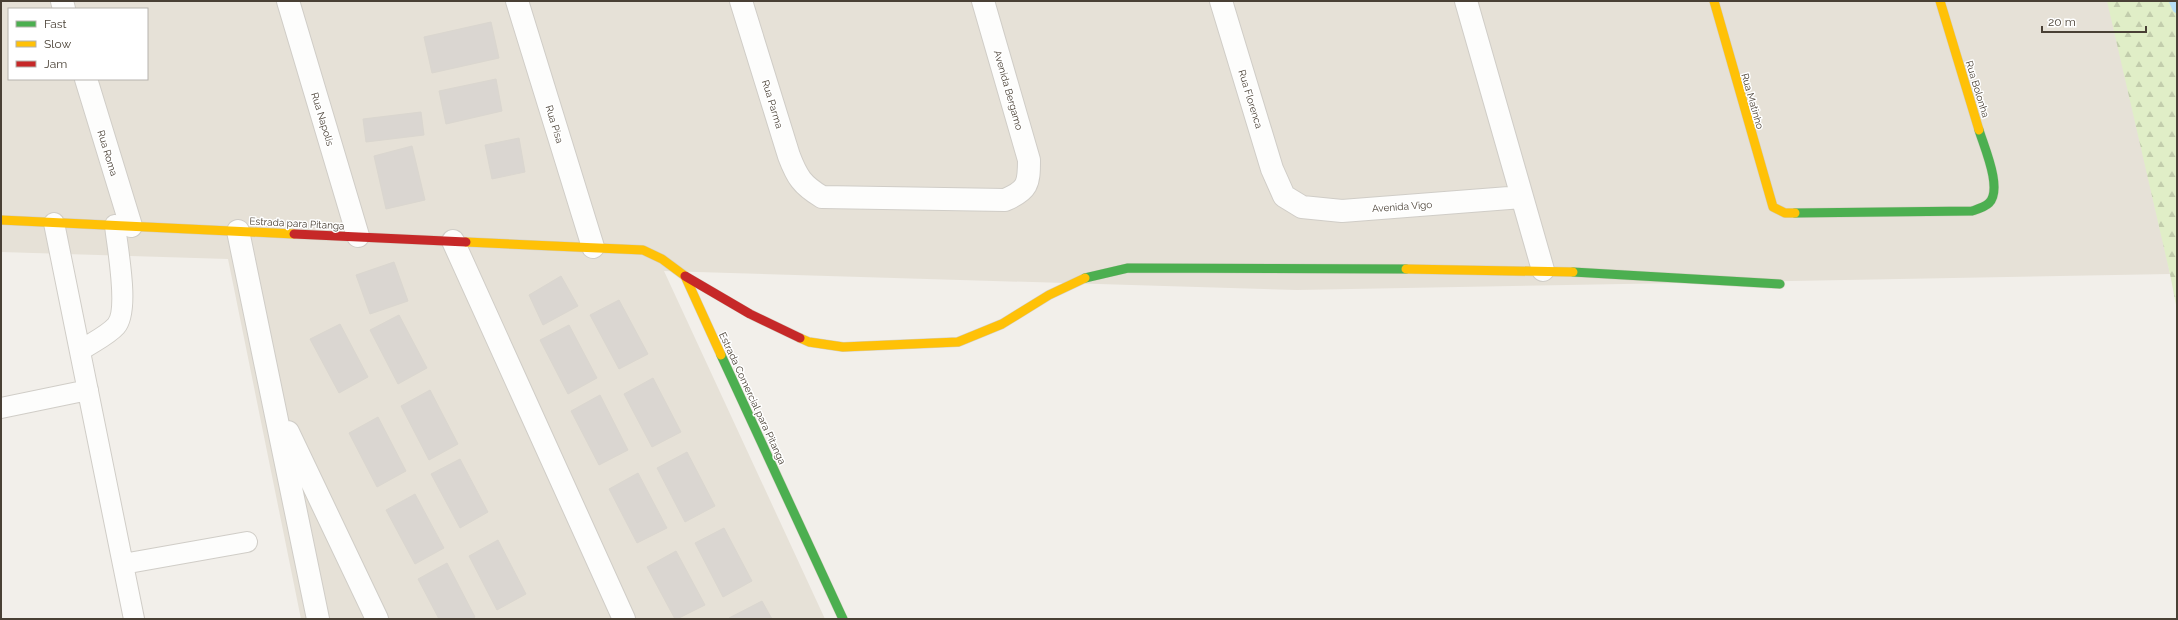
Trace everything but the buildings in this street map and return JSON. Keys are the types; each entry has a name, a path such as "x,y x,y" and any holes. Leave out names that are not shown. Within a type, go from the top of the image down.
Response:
{"street":[{"name":"Rua Napolis","path":"288,1 358,236"},
{"name":"Rua Pisa","path":"517,1 593,247"},
{"name":"Rua Parma","path":"741,1 796,174 806,187 822,197 1005,200 1020,193 1029,179"},
{"name":"Avenida Bergamo","path":"983,1 1029,160 1029,179"},
{"name":"Rua Florenca","path":"1221,1 1272,169 1284,196"},
{"path":"1466,1 1543,270"},
{"name":"Rua Matinho","path":"1714,1 1773,207 1784,213 1972,211 1987,206 1993,200 1995,184"},
{"name":"Rua Bolonha","path":"1940,1 1995,184"},
{"name":"Rua Roma","path":"86,80 123,226"},
{"name":"Avenida Vigo","path":"1284,196 1302,207 1342,211 1522,198"},
{"name":"Estrada para Pitanga","path":"1,220 593,247"},
{"path":"238,231 275,404 318,619"},
{"path":"452,241 624,619"},
{"name":"Estrada Comercial para Pitanga","path":"593,247 642,250 662,259 685,276 843,619"},
{"path":"685,276 750,314 809,342 843,346 958,342 1002,324 1049,295 1087,277 1128,268 1543,270 1780,284"},
{"path":"275,404 378,619"}],"lane":[{"path":"54,222 134,619"},
{"path":"80,351 116,326 122,315 123,226"},
{"path":"1,408 88,390"},
{"path":"123,564 247,542"}],"shaded area":[{"path":"1,1 2121,1 2170,274 1297,290 664,271 825,619 301,619 228,259 1,252"}],"green space":[{"path":"2107,1 2177,1 2177,310 2170,274"}],"waterway":[{"path":"2174,1 2177,8"}],"traffic: fast":[{"path":"1795,213 1972,211 1983,207 1989,203 1993,197 1994,188 1991,168 1979,130"},
{"path":"1085,278 1128,268 1406,269"},
{"path":"1573,272 1780,284"},
{"path":"721,355 843,619"}],"traffic: slow":[{"path":"1714,1 1773,207 1785,213 1795,213"},
{"path":"1940,1 1979,130"},
{"path":"1,220 294,234"},
{"path":"466,242 643,250 662,259 685,276 721,355"},
{"path":"1406,269 1573,272"},
{"path":"800,338 809,342 843,347 958,342 1002,324 1049,295 1085,278"}],"traffic: jam":[{"path":"294,234 466,242"},
{"path":"685,276 750,314 800,338"}]}
